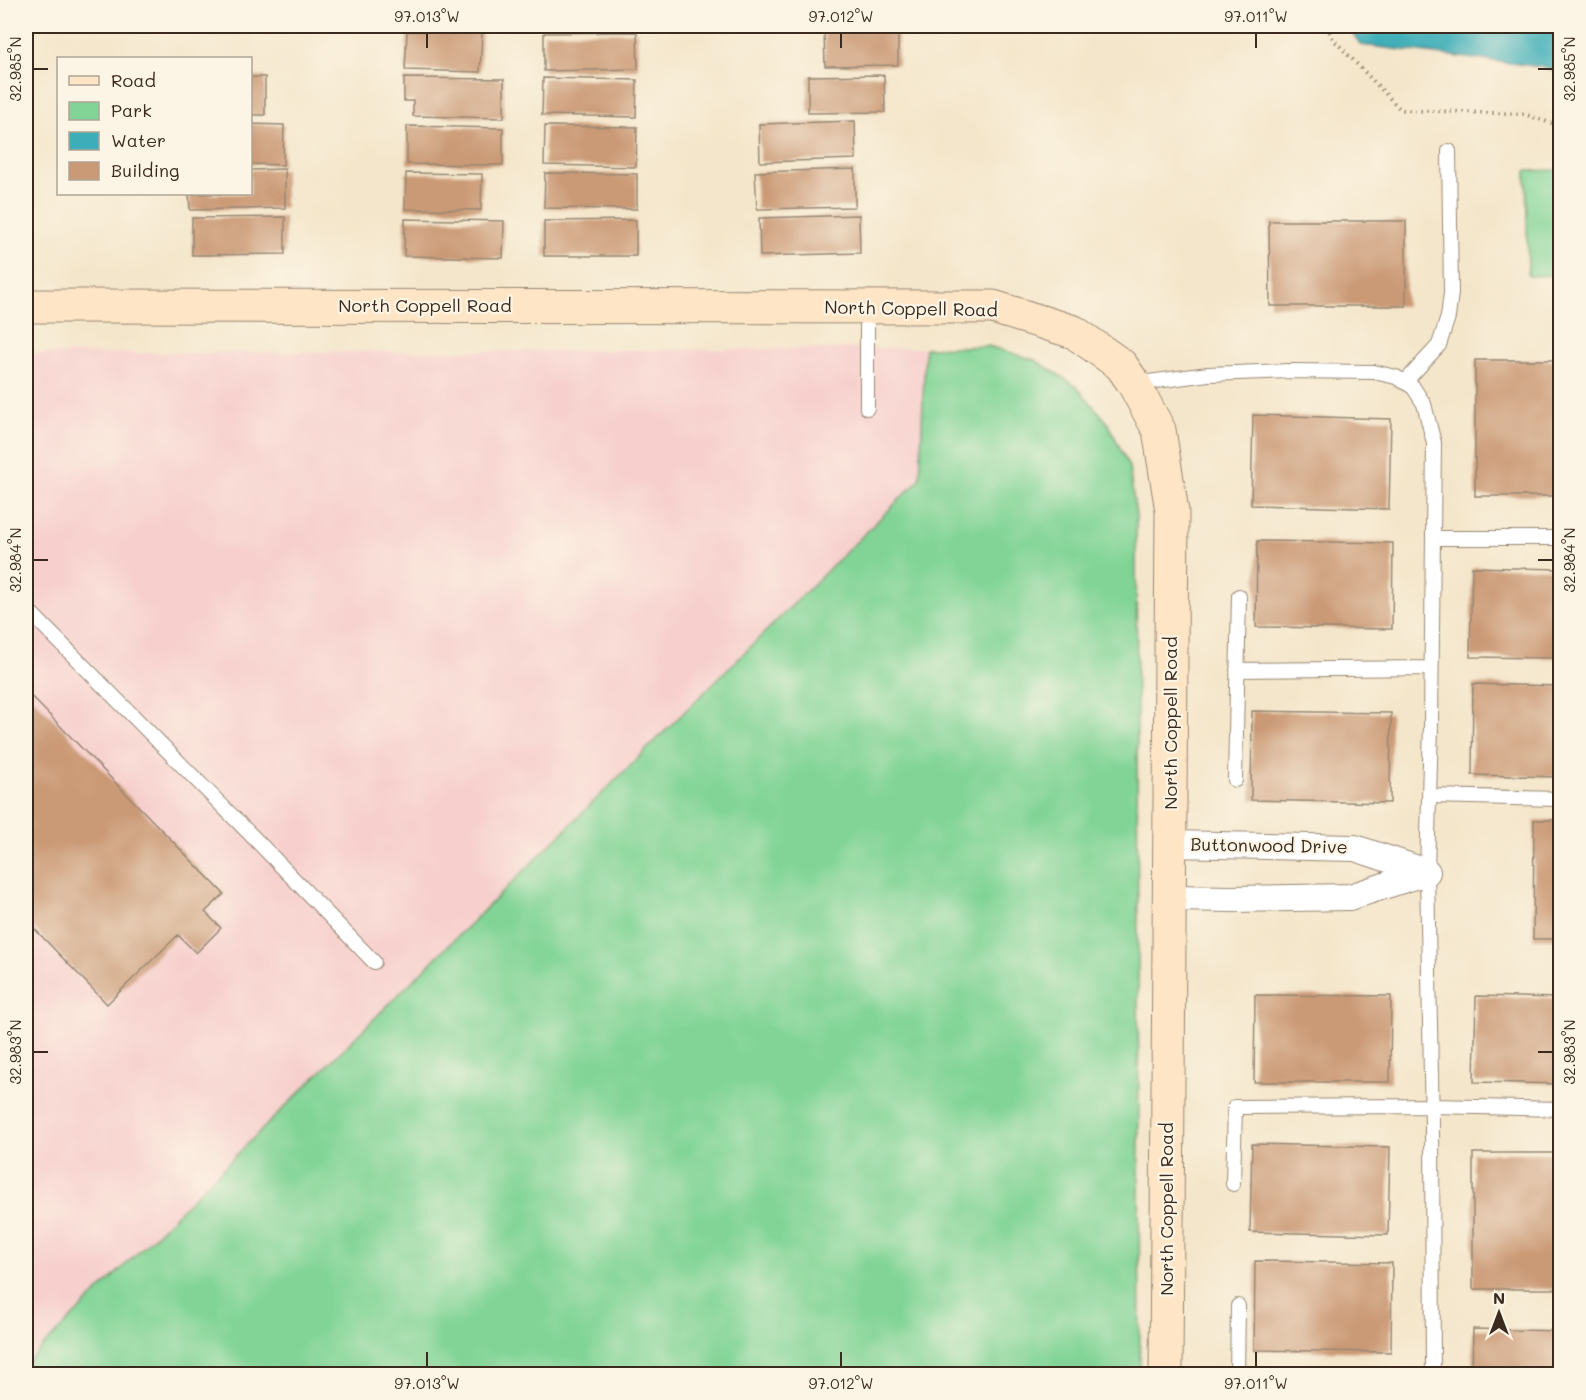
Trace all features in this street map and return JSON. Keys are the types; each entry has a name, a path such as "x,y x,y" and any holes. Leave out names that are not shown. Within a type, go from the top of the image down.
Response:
{"street":[{"name":"North Coppell Road","path":"26,306 993,307 1074,332 1121,365 1159,430 1172,511 1166,1374"},
{"name":"Buttonwood Drive","path":"1170,844 1355,848 1427,872"},
{"path":"1170,898 1350,897 1427,872"}],"lane":[{"path":"1405,382 1438,345 1448,316 1450,293 1449,151"},
{"path":"867,307 867,408"},
{"path":"1134,384 1208,374 1289,371 1374,372 1396,376 1413,387 1424,404 1434,443 1427,872 1432,1106 1433,1374"},
{"path":"1433,538 1560,538"},
{"path":"1235,780 1239,596"},
{"path":"26,608 374,962"},
{"path":"1238,670 1431,668"},
{"path":"1430,796 1560,799"},
{"path":"1233,1184 1235,1107 1432,1106 1560,1109"},
{"path":"1237,1374 1238,1306"}],"path":[{"path":"1327,26 1333,39 1401,110 1524,114 1560,126"}],"shaded area":[{"path":"925,348 920,479 26,1363 26,354"}],"green space":[{"path":"1560,170 1560,275 1528,276 1526,171"},
{"path":"988,346 1035,360 1076,386 1108,423 1129,467 1136,516 1140,1374 26,1374 26,1363 920,479 925,348"}],"water":[{"path":"1347,26 1560,26 1560,72 1543,67 1361,45"}],"building":[{"path":"898,28 898,65 825,66 824,30"},
{"path":"407,31 482,33 480,72 405,70"},
{"path":"637,32 638,69 544,71 544,33"},
{"path":"884,75 885,112 808,113 808,76"},
{"path":"252,77 265,77 265,115 252,115"},
{"path":"404,78 504,79 504,118 413,116 413,101 404,101"},
{"path":"543,78 637,80 636,117 542,115"},
{"path":"855,121 856,159 760,162 759,124"},
{"path":"252,124 284,125 283,165 252,164"},
{"path":"407,126 503,128 503,165 407,164"},
{"path":"545,126 637,127 636,167 544,165"},
{"path":"285,169 285,208 190,210 189,195 252,195 252,170"},
{"path":"855,169 855,207 757,209 755,172"},
{"path":"406,173 482,174 481,210 405,209"},
{"path":"545,173 637,174 637,209 544,208"},
{"path":"859,215 860,253 760,256 759,218"},
{"path":"285,217 285,254 192,255 192,218"},
{"path":"405,219 504,221 503,258 404,256"},
{"path":"636,220 636,256 544,256 544,221"},
{"path":"1269,221 1406,221 1406,306 1270,306"},
{"path":"1475,360 1560,360 1560,496 1475,496"},
{"path":"1253,415 1391,419 1389,509 1251,505"},
{"path":"1257,541 1393,543 1392,629 1256,627"},
{"path":"1472,567 1560,569 1560,658 1470,657"},
{"path":"1473,684 1560,686 1560,777 1472,775"},
{"path":"26,691 224,894 205,912 221,928 196,953 178,935 107,1004 26,920"},
{"path":"1252,711 1391,713 1390,803 1251,800"},
{"path":"1534,820 1560,820 1560,939 1533,939"},
{"path":"1255,995 1391,996 1390,1082 1254,1082"},
{"path":"1476,996 1560,998 1560,1084 1474,1082"},
{"path":"1252,1144 1390,1147 1388,1235 1250,1232"},
{"path":"1473,1153 1560,1153 1560,1289 1473,1289"},
{"path":"1255,1261 1392,1263 1391,1352 1254,1350"},
{"path":"1473,1329 1560,1331 1560,1374 1472,1374"}]}
